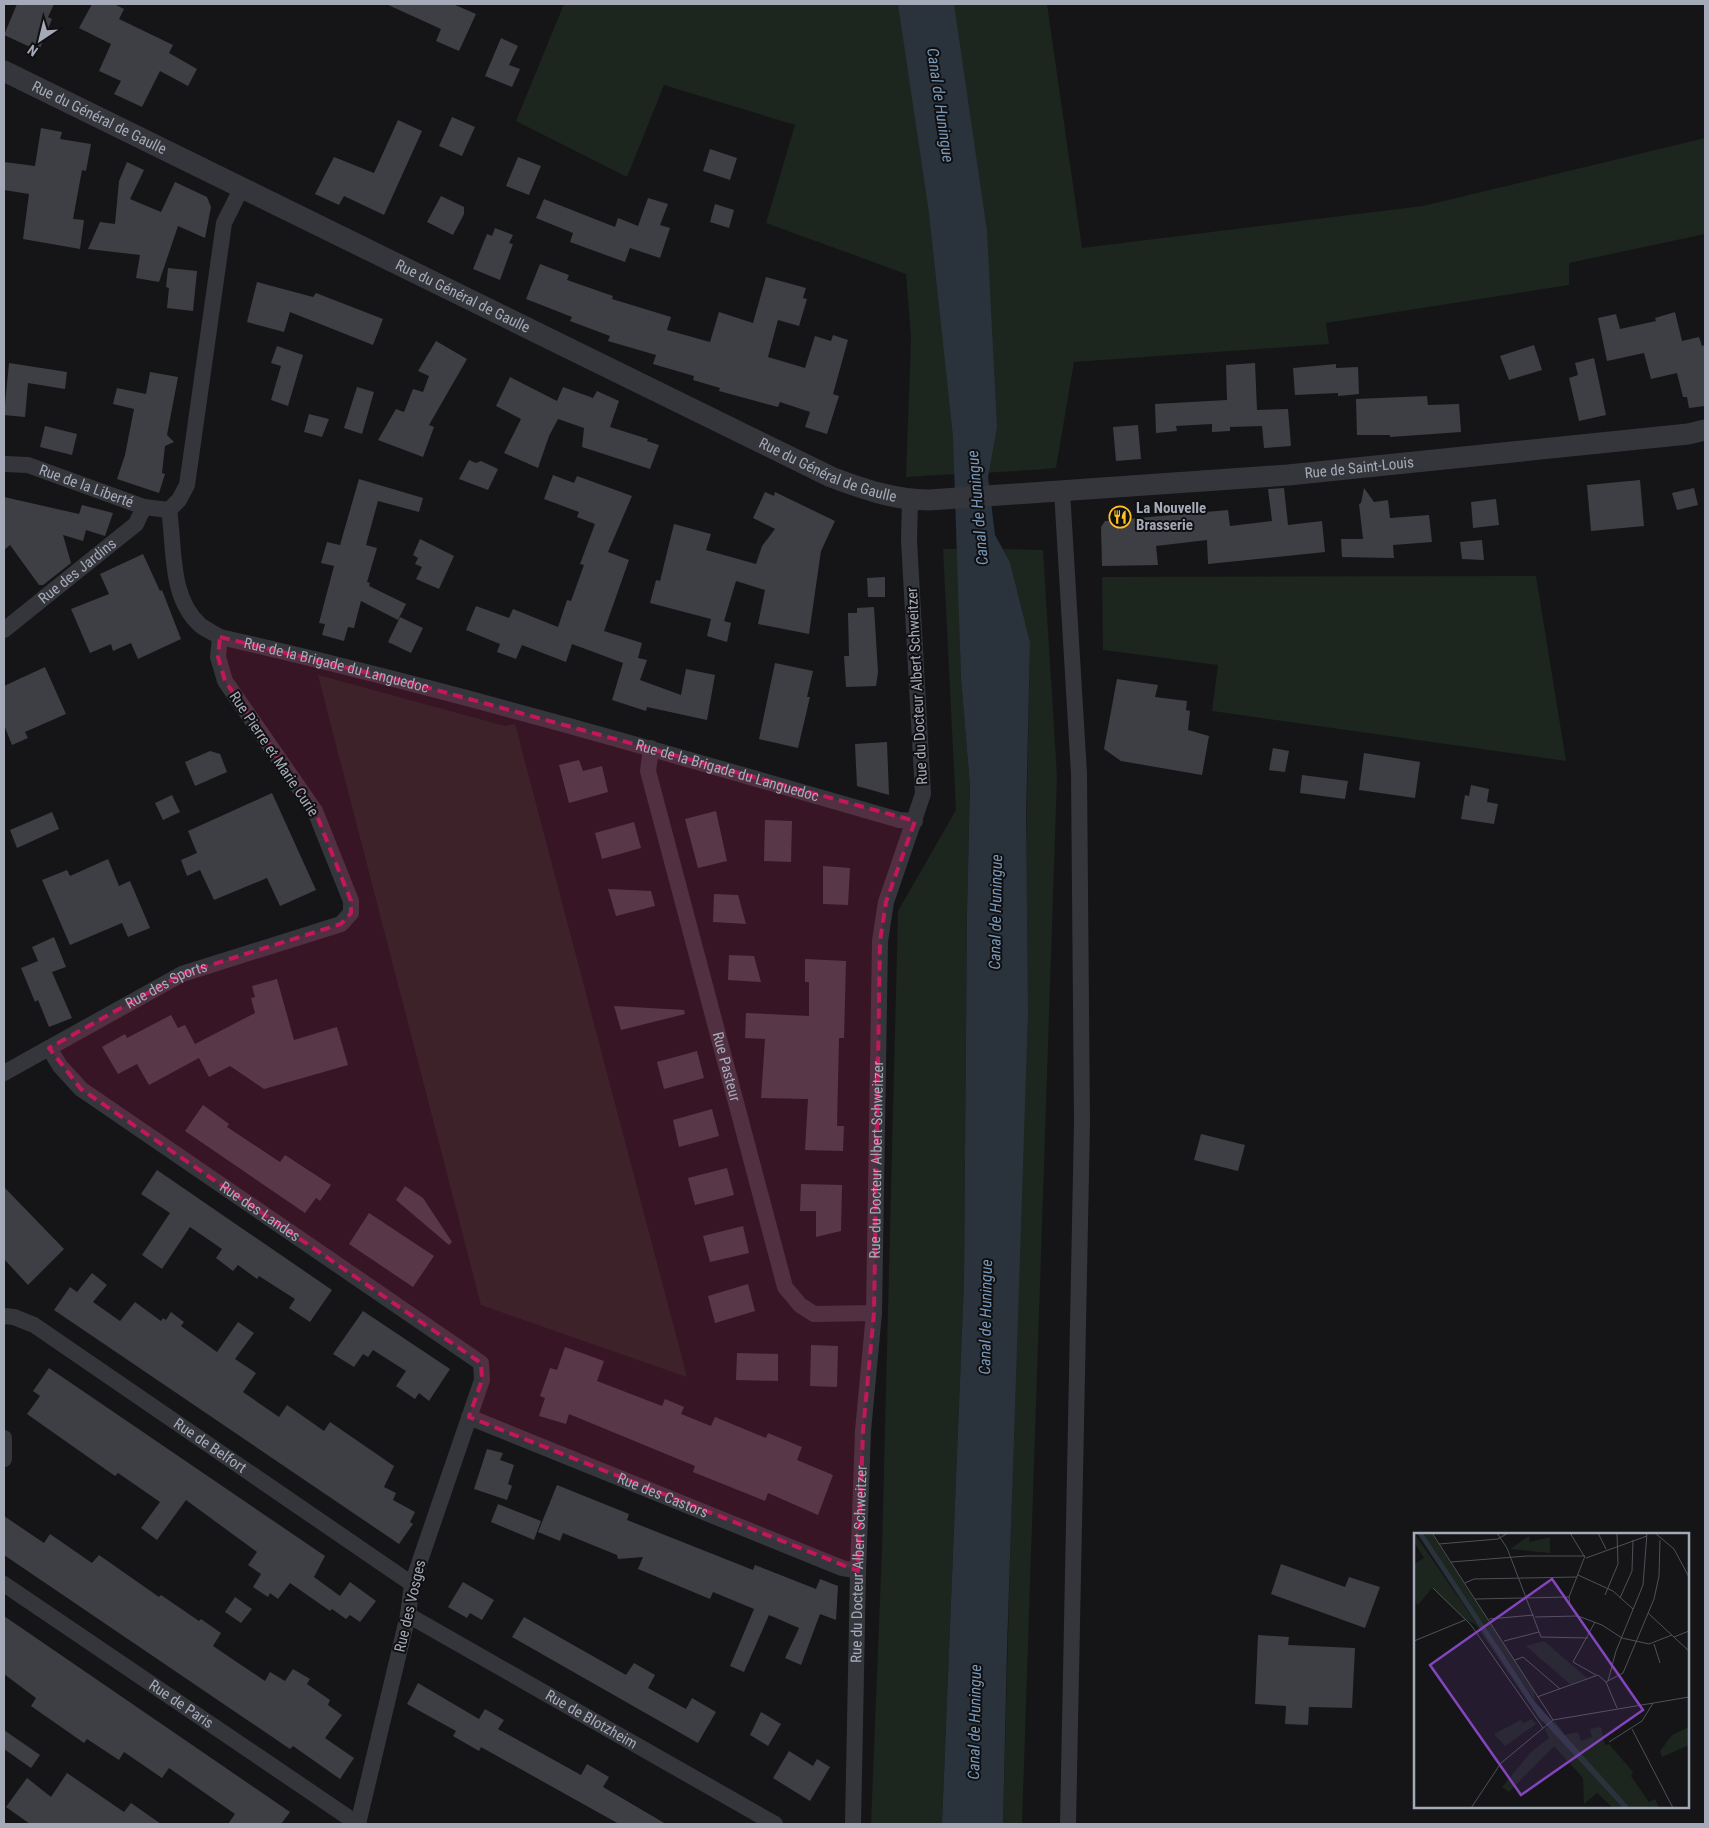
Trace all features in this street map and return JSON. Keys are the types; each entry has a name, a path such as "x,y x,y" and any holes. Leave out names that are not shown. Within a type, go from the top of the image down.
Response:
{"street":[{"name":"Rue du Général de Gaulle","path":"4,71 831,477 875,494 920,500 1011,496"},
{"path":"169,510 179,500 187,485 224,223 241,189"},
{"name":"Rue de Saint-Louis","path":"1011,496 1288,475 1688,434 1705,430"},
{"name":"Rue de la Liberté","path":"4,464 28,465 144,507 169,510"},
{"path":"1062,491 1079,774 1082,1123 1068,1824"},
{"name":"Rue du Docteur Albert Schweitzer","path":"853,1824 863,1431 874,1313 880,941 886,902 915,821 922,794 909,540 920,500"},
{"name":"Rue des Jardins","path":"4,630 136,524 144,507"},
{"name":"Rue de la Brigade du Languedoc","path":"169,510 177,587 186,608 201,626 220,637 407,682 651,748 889,817 915,821"},
{"name":"Rue Pierre et Marie Curie","path":"220,637 218,657 225,681 315,811 351,901 351,914 341,924"},
{"name":"Rue Pasteur","path":"651,748 648,771 785,1287 800,1305 814,1314 874,1313"},
{"name":"Rue des Sports","path":"4,1073 182,974 341,924"},
{"name":"Rue des Landes","path":"49,1048 60,1066 80,1089 481,1363"},
{"name":"Rue de Belfort","path":"4,1316 14,1317 34,1325 412,1584"},
{"name":"Rue des Vosges","path":"358,1824 408,1615 412,1584 482,1380 481,1363"},
{"name":"Rue des Castors","path":"469,1417 842,1568 858,1571"},
{"path":"4,1438 4,1459"},
{"name":"Rue de Paris","path":"4,1584 358,1824"},
{"name":"Rue de Blotzheim","path":"408,1615 775,1824"}],"highlighted area":[{"path":"220,637 407,682 915,821 886,902 880,941 874,1313 863,1431 858,1571 469,1417 482,1380 481,1363 81,1089 49,1048 182,974 341,924 351,913 351,901 315,811 225,681 218,657"}],"shaded area":[{"path":"564,4 1047,4 1082,248 1423,206 1705,138 1705,234 1569,263 1569,285 1326,323 1329,344 1074,362 1056,468 906,477 911,338 906,274 766,223 795,125 664,85 627,177 516,121"},
{"path":"943,549 958,549 961,678 970,786 964,1282 942,1824 871,1824 882,1549 898,911 956,810"},
{"path":"1003,549 1043,550 1057,776 1022,1824 1003,1824 1017,1290 1030,642 1010,562"},
{"path":"1536,576 1566,761 1212,711 1218,665 1103,650 1102,577"},
{"path":"318,675 505,726 515,724 687,1377 481,1305"}],"water":[{"name":"Canal de Huningue","path":"898,4 954,4 987,231 997,427 988,477 995,535 1010,562 1030,642 1026,819 1028,1014 1003,1824 942,1824 964,1282 970,786 961,678 953,436 929,213"}],"building":[{"path":"17,4 54,4 48,17 52,19 39,51 4,35"},
{"path":"92,4 114,4 124,9 119,19 173,45 169,53 197,69 188,86 160,71 142,107 114,94 121,81 99,71 111,44 79,28"},
{"path":"386,4 453,4 476,14 459,51 436,41 441,29"},
{"path":"501,38 518,46 509,65 520,69 512,87 485,76"},
{"path":"452,117 475,127 462,156 439,146"},
{"path":"398,120 422,131 384,215 344,196 339,205 315,194 334,157 374,173"},
{"path":"41,128 62,132 60,139 91,144 86,171 82,170 73,219 84,220 80,249 23,239 29,194 4,190 4,162 35,166"},
{"path":"710,149 737,158 730,180 703,171"},
{"path":"518,157 541,166 529,195 506,186"},
{"path":"127,162 144,170 130,199 161,212 175,182 207,197 211,207 205,238 178,226 159,282 136,278 140,255 88,249 100,222 115,224 119,181"},
{"path":"441,196 464,207 464,214 453,235 427,222"},
{"path":"648,198 668,204 660,225 670,228 660,258 630,248 625,262 570,242 573,233 536,218 544,199 615,227 618,218 638,226"},
{"path":"715,204 734,210 729,228 710,222"},
{"path":"495,228 513,235 509,243 513,244 500,280 473,269 487,234 492,236"},
{"path":"540,264 569,275 567,280 613,296 612,299 671,317 667,330 710,342 719,312 753,323 766,277 806,288 803,298 807,299 799,326 778,320 768,357 805,368 815,336 831,341 833,335 848,340 833,394 839,396 827,434 805,427 810,412 780,402 778,407 719,391 720,388 693,380 694,376 653,364 656,355 608,341 610,336 570,321 572,317 526,299"},
{"path":"168,268 197,271 193,311 167,308 169,288 166,287"},
{"path":"257,282 313,297 316,293 383,319 373,345 290,312 284,332 247,322"},
{"path":"1675,312 1682,341 1699,337 1702,346 1705,345 1705,406 1689,408 1687,397 1683,397 1677,373 1651,379 1644,353 1607,361 1598,318 1616,314 1620,329 1656,321 1655,318"},
{"path":"436,341 467,359 429,425 434,427 423,457 378,440 396,409 404,412 413,389 423,392 429,376 418,371"},
{"path":"1534,345 1542,370 1509,380 1500,356"},
{"path":"277,346 303,355 288,406 271,400 281,366 271,363"},
{"path":"1594,358 1606,415 1579,421 1569,378 1578,375 1575,363"},
{"path":"9,363 67,372 65,389 28,383 25,417 4,415"},
{"path":"1255,363 1257,410 1288,409 1291,446 1264,448 1262,426 1230,427 1230,431 1212,432 1212,424 1176,426 1177,431 1156,433 1155,404 1227,400 1226,365"},
{"path":"1336,364 1336,368 1358,367 1359,394 1338,396 1338,393 1295,395 1293,368"},
{"path":"150,372 178,377 167,435 174,442 165,446 162,473 165,474 159,493 117,479 125,455 134,409 113,404 117,388 146,394"},
{"path":"510,377 557,401 563,387 593,398 597,391 619,401 610,427 648,439 647,441 659,445 650,469 582,447 584,428 558,419 549,436 538,468 504,453 521,419 496,406"},
{"path":"357,387 374,392 362,434 344,428"},
{"path":"1427,396 1428,405 1459,404 1461,432 1390,437 1390,435 1357,435 1356,399"},
{"path":"309,414 329,419 322,437 304,432"},
{"path":"1138,425 1141,459 1116,461 1113,427"},
{"path":"45,426 77,434 72,455 40,447"},
{"path":"469,460 476,463 481,461 498,469 488,490 459,479"},
{"path":"553,475 574,483 577,476 632,496 608,552 629,560 604,631 642,643 638,658 647,660 640,680 681,695 686,669 715,675 707,720 647,707 646,711 612,700 623,663 572,644 566,662 522,645 516,659 497,652 500,644 466,630 476,606 509,618 513,609 558,627 567,600 571,601 584,565 580,564 595,524 577,517 579,512 544,499"},
{"path":"359,479 423,498 419,512 378,501 366,545 377,548 367,582 370,583 369,586 406,604 398,620 361,601 354,628 348,627 344,641 322,635 325,624 319,623 334,566 321,563 327,542 340,545"},
{"path":"1640,480 1644,526 1591,531 1587,485"},
{"path":"1284,488 1288,525 1322,521 1325,552 1208,564 1207,540 1156,546 1158,565 1102,566 1101,527 1105,521 1228,510 1230,526 1272,521 1268,489"},
{"path":"1364,488 1374,502 1388,500 1390,518 1429,515 1432,542 1393,545 1394,558 1342,557 1341,539 1363,539 1359,504 1361,503"},
{"path":"1694,488 1698,505 1677,510 1672,493"},
{"path":"765,492 774,496 775,492 835,521 821,551 809,634 758,624 765,590 736,581 724,621 731,623 727,642 707,636 711,619 650,603 656,580 660,581 674,524 711,534 706,550 756,564 762,546 775,529 753,518"},
{"path":"4,497 79,514 82,505 113,513 105,536 86,530 83,541 63,535 71,563 43,585 39,585 10,545 4,550"},
{"path":"1496,499 1499,525 1473,528 1471,502"},
{"path":"420,539 454,556 439,589 416,579 422,567 415,564 418,558 413,555"},
{"path":"1482,540 1484,560 1462,559 1460,542"},
{"path":"143,554 160,591 162,590 181,639 138,659 131,643 113,651 111,644 90,653 71,609 109,594 100,574"},
{"path":"885,577 885,597 868,597 867,578"},
{"path":"874,607 878,672 876,686 846,687 844,656 849,656 848,613 857,613 857,608"},
{"path":"400,617 423,628 411,653 388,642"},
{"path":"775,663 813,671 807,697 810,697 798,748 759,739"},
{"path":"45,667 66,714 25,732 28,738 12,745 4,725 4,686"},
{"path":"1117,679 1158,685 1155,697 1187,701 1186,710 1190,711 1188,730 1209,736 1202,775 1121,761 1104,749"},
{"path":"887,742 889,795 857,786 855,744"},
{"path":"1273,748 1289,751 1285,772 1269,770"},
{"path":"210,751 220,754 227,772 195,786 185,762"},
{"path":"1364,753 1420,762 1415,798 1359,790"},
{"path":"579,760 583,771 602,766 608,792 569,803 559,765"},
{"path":"1302,775 1348,781 1345,799 1300,793"},
{"path":"1471,785 1489,789 1487,802 1498,804 1494,824 1461,819 1465,795 1469,796"},
{"path":"272,793 316,890 280,906 267,878 214,900 200,870 187,876 181,860 197,853 188,831"},
{"path":"172,795 180,812 163,820 155,803"},
{"path":"716,811 727,861 698,868 685,819"},
{"path":"52,812 59,829 17,848 10,830"},
{"path":"765,820 792,821 791,862 764,861"},
{"path":"634,822 641,848 602,859 595,833"},
{"path":"108,859 119,886 130,881 150,928 128,937 122,923 70,945 42,880 67,870 70,876"},
{"path":"823,866 850,868 848,905 823,904"},
{"path":"608,889 651,891 655,906 616,916"},
{"path":"714,894 738,895 746,924 713,922"},
{"path":"54,937 66,967 52,972 72,1018 49,1027 38,1000 35,1002 21,968 38,961 32,947"},
{"path":"729,955 754,956 761,982 728,980"},
{"path":"805,959 846,961 844,1038 839,1038 837,1126 844,1126 843,1151 805,1150 808,1099 761,1098 765,1039 745,1038 746,1013 809,1016 809,982 805,982"},
{"path":"277,979 294,1040 337,1027 348,1065 264,1089 230,1066 209,1077 199,1058 149,1085 137,1064 118,1074 102,1047 125,1034 127,1038 171,1015 178,1028 185,1025 195,1044 255,1013 251,998 255,997 252,986"},
{"path":"614,1006 684,1010 685,1014 621,1030"},
{"path":"697,1051 704,1078 664,1089 657,1062"},
{"path":"203,1105 229,1124 227,1127 280,1162 285,1155 331,1185 320,1201 316,1198 305,1213 185,1131"},
{"path":"712,1109 719,1136 679,1147 673,1120"},
{"path":"1201,1134 1245,1145 1238,1171 1194,1160"},
{"path":"727,1168 734,1195 695,1205 688,1178"},
{"path":"157,1170 332,1290 310,1322 289,1308 295,1299 259,1276 257,1279 238,1265 233,1271 216,1258 222,1249 190,1227 162,1269 142,1255 170,1213 141,1194"},
{"path":"801,1184 842,1185 841,1231 816,1237 816,1211 800,1211"},
{"path":"405,1186 423,1198 452,1242 449,1245 396,1200"},
{"path":"4,1187 64,1249 28,1285 4,1259"},
{"path":"369,1213 434,1256 413,1287 349,1244"},
{"path":"743,1226 749,1253 710,1262 703,1236"},
{"path":"92,1273 107,1285 93,1302 120,1321 135,1302 161,1321 163,1318 166,1320 171,1312 184,1322 181,1326 217,1352 238,1322 254,1333 235,1359 256,1373 243,1392 279,1417 287,1405 324,1431 330,1422 394,1466 384,1487 396,1493 393,1500 415,1512 410,1522 413,1524 399,1544 54,1310 70,1287 77,1292"},
{"path":"748,1284 755,1311 715,1323 708,1296"},
{"path":"363,1311 450,1369 429,1401 419,1393 415,1399 396,1386 406,1371 373,1350 368,1357 363,1354 354,1367 333,1354"},
{"path":"811,1345 838,1346 837,1387 810,1386"},
{"path":"565,1347 604,1361 597,1381 662,1406 665,1399 684,1407 681,1414 711,1426 715,1417 766,1438 768,1433 802,1447 797,1460 833,1475 818,1515 768,1493 765,1501 693,1472 695,1466 569,1414 566,1424 539,1416 545,1398 540,1396 550,1368 557,1370"},
{"path":"737,1353 778,1354 778,1381 736,1380"},
{"path":"49,1368 325,1556 314,1577 340,1596 350,1582 376,1601 360,1622 350,1615 346,1619 332,1609 330,1611 290,1583 278,1599 270,1593 268,1597 253,1587 261,1574 248,1565 257,1552 186,1500 157,1540 141,1528 160,1502 118,1473 115,1476 27,1414 40,1396 33,1391"},
{"path":"487,1449 503,1453 500,1460 514,1465 508,1484 512,1486 507,1500 474,1489"},
{"path":"557,1485 629,1514 627,1520 753,1570 755,1565 816,1589 820,1579 838,1586 836,1620 820,1614 801,1665 785,1658 799,1628 769,1615 744,1672 730,1666 754,1609 713,1592 710,1599 638,1569 643,1557 618,1559 617,1555 563,1533 560,1541 538,1532"},
{"path":"498,1504 541,1521 534,1540 491,1522"},
{"path":"4,1516 44,1543 50,1534 92,1563 99,1555 159,1597 161,1595 199,1621 201,1619 221,1633 213,1646 265,1681 270,1672 285,1681 293,1669 310,1679 307,1684 330,1700 328,1705 342,1715 325,1738 354,1758 340,1779 293,1746 290,1749 4,1555"},
{"path":"1281,1564 1345,1587 1349,1577 1380,1587 1365,1628 1271,1594"},
{"path":"463,1582 494,1600 482,1620 470,1613 467,1618 448,1607"},
{"path":"235,1597 252,1609 241,1623 225,1612"},
{"path":"4,1616 290,1812 281,1824 228,1824 235,1814 169,1768 162,1778 124,1752 119,1760 87,1739 84,1743 31,1706 36,1698 4,1674"},
{"path":"524,1617 626,1675 634,1663 655,1675 648,1688 686,1709 692,1698 716,1712 698,1743 512,1637"},
{"path":"1258,1635 1289,1637 1288,1645 1355,1648 1352,1708 1309,1707 1308,1725 1285,1724 1286,1706 1255,1704"},
{"path":"418,1683 479,1719 485,1709 504,1720 498,1729 581,1775 587,1764 609,1777 603,1787 666,1824 619,1824 481,1747 479,1751 453,1736 456,1731 407,1704"},
{"path":"761,1712 781,1724 768,1746 750,1735"},
{"path":"4,1730 40,1755 31,1768 4,1749"},
{"path":"789,1751 813,1766 817,1759 830,1767 810,1801 773,1778"},
{"path":"67,1773 124,1812 131,1803 161,1824 30,1824 6,1807 27,1778 51,1797"}],"place":[{"name":"La Nouvelle Brasserie","path":"1120,517"}]}
